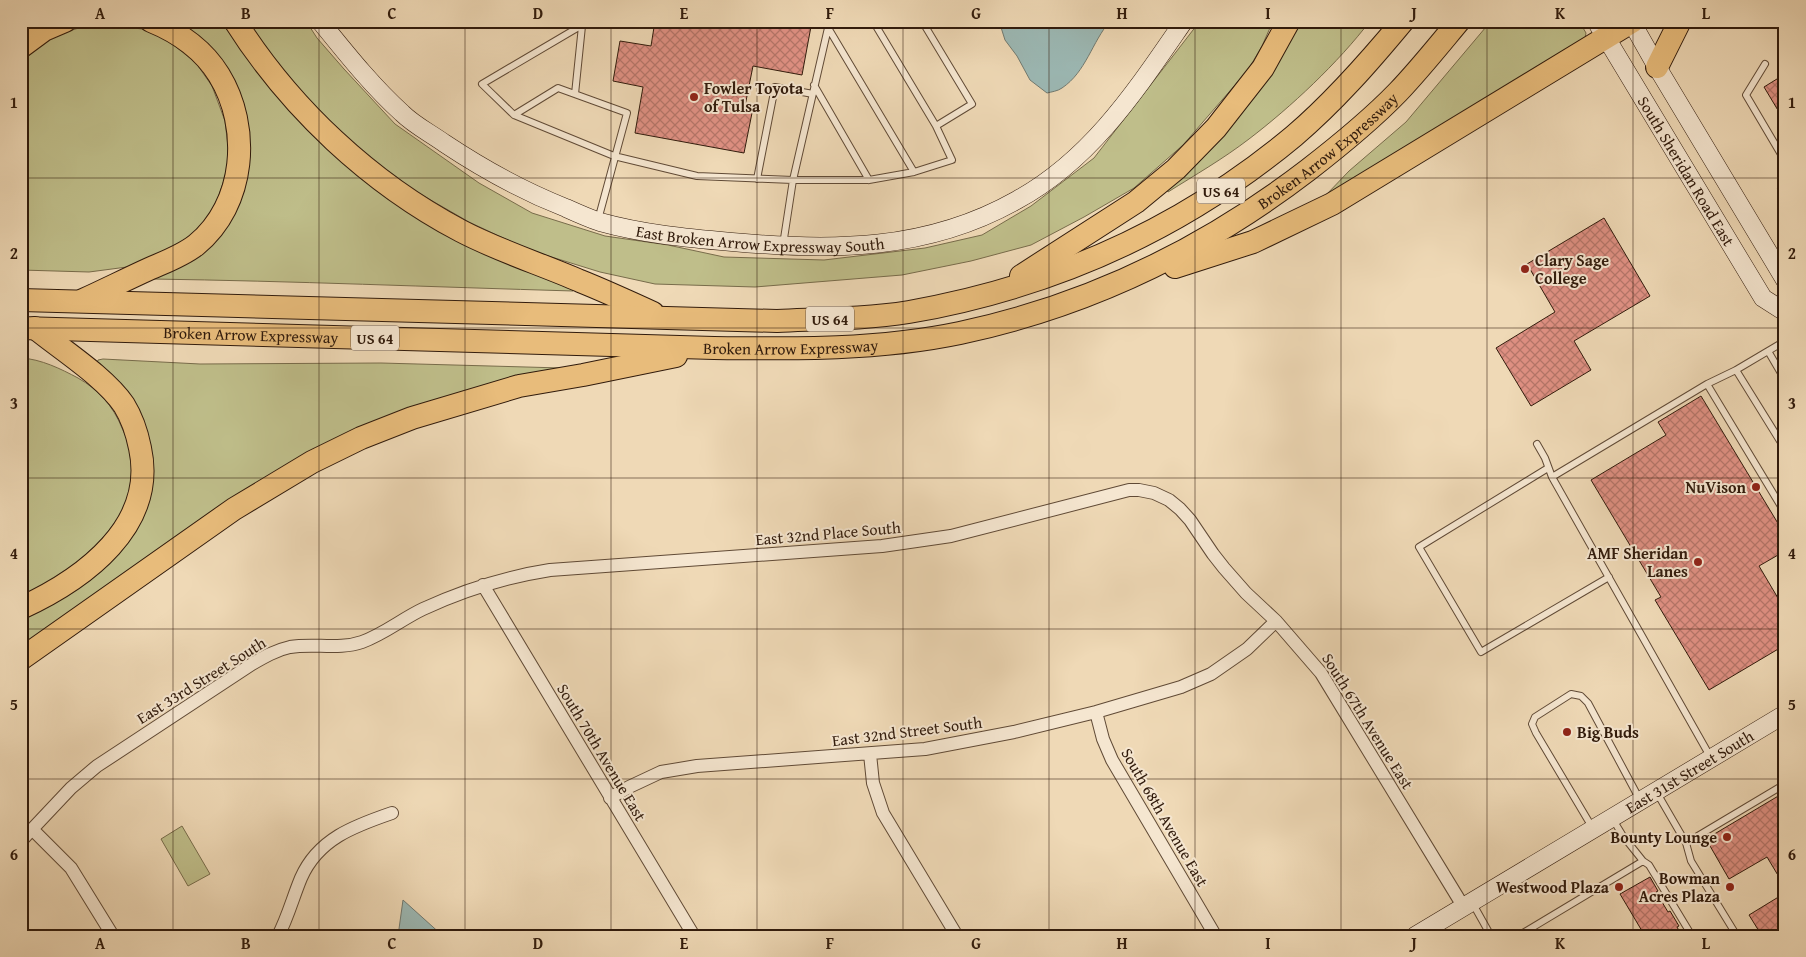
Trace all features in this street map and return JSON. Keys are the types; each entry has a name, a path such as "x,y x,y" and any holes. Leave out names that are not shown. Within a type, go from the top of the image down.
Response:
{"highway":[{"path":"21,46 44,30 65,21"},
{"path":"78,302 174,259 196,245 210,231 222,214 237,175 240,155 235,114 228,91 218,73 188,40 151,21"},
{"path":"235,21 265,66 292,98 327,134 367,168 420,207 462,232 580,280 663,318"},
{"path":"995,293 1136,202 1176,169 1216,128 1264,68 1289,21"},
{"name":"Broken Arrow Expressway","path":"21,300 777,321 875,316 909,312 995,293 1113,251 1163,226 1214,196 1259,164 1302,129 1364,68 1403,21"},
{"name":"Broken Arrow Expressway","path":"28,328 714,348 834,348 958,333 1066,303 1147,269 1195,245 1250,212 1332,152 1386,104 1459,21"},
{"path":"1657,67 1680,21"},
{"path":"1066,303 1253,242 1332,204 1601,29 1632,22"},
{"path":"21,608 67,584 90,567 110,547 125,528 135,510 141,492 143,472 138,436 125,407 104,382 28,328"},
{"path":"21,659 242,505 312,462 361,438 412,418 518,386 583,375 714,348"}],"main road":[{"name":"East Broken Arrow Expressway South","path":"320,21 361,71 403,115 473,162 522,190 597,221 666,236 783,246 873,245 920,237 952,229 1017,200 1050,179 1093,142 1128,100 1184,21"},
{"name":"South Sheridan Road East","path":"1632,22 1785,280"},
{"name":"South Sheridan Road East","path":"1601,29 1763,298 1785,312"},
{"name":"East 31st Street South","path":"1415,936 1611,817 1711,759 1782,722"}],"street":[{"name":"East 32nd Place South","path":"483,585 514,576 550,570 882,546 923,541 976,530 1129,490 1154,493 1169,500"},
{"name":"South 67th Avenue East","path":"1169,500 1180,508 1190,520 1212,554 1224,568 1246,593 1276,621 1315,666 1467,904"},
{"name":"South 70th Avenue East","path":"483,585 694,936"},
{"name":"East 33rd Street South","path":"21,841 71,788 97,766 271,653 295,646 340,646 362,642 421,610 483,585"},
{"name":"East 32nd Street South","path":"610,798 661,772 696,766 870,754 925,748 968,742 1096,712 1182,687 1210,674 1247,648 1276,621"},
{"name":"South 68th Avenue East","path":"1096,712 1103,739 1112,760 1215,935"},
{"path":"870,754 873,783 884,813 956,936"},
{"path":"278,936 302,877 323,846 344,832 392,813"},
{"path":"32,829 71,868 113,936"}],"lane":[{"path":"589,21 482,84 514,115 614,156 697,176 793,180 869,180 914,172 952,160 936,126 873,21"},
{"path":"824,21 914,172"},
{"path":"922,21 972,104 936,126"},
{"path":"575,94 582,26"},
{"path":"783,246 793,180 828,28"},
{"path":"1765,64 1746,95 1785,161"},
{"path":"814,85 869,180"},
{"path":"757,178 775,87 813,94"},
{"path":"514,115 558,88 627,113 597,221"},
{"path":"1781,188 1785,173"},
{"path":"1552,477 1706,384 1736,370 1785,341"},
{"path":"1768,351 1785,380"},
{"path":"1736,370 1785,449"},
{"path":"1706,384 1785,514"},
{"path":"1537,444 1552,477 1711,759"},
{"path":"1548,468 1419,547 1481,652 1608,576"},
{"path":"1593,828 1532,724 1535,717 1571,694 1582,696 1588,703 1640,801"},
{"path":"1686,843 1785,784"},
{"path":"1656,792 1686,843 1691,860 1737,936"},
{"path":"1611,817 1623,836 1643,861 1649,865 1692,936"},
{"path":"1518,936 1643,861"},
{"path":"1467,904 1491,936"}],"shaded area":[{"path":"178,21 221,21 259,73 340,160 576,287 573,291 152,279 186,260 247,161 193,33"},
{"path":"246,21 306,21 317,38 395,124 479,183 532,213 605,236 668,245 724,257 824,260 925,248 982,235 1031,206 1094,158 1200,21 1273,21 1262,46 1248,70 1183,145 1134,188 1031,245 971,261 902,275 755,287 655,284 600,272 529,250 469,222 408,187 337,132 306,101"},
{"path":"1297,21 1370,21 1344,53 1281,113 1249,139 1209,167 1168,192 1165,187"},
{"path":"1491,21 1579,21 1586,33 1584,43 1331,197 1326,195 1349,171 1406,122"},
{"path":"94,23 142,29 166,39 196,63 212,86 225,121 228,147 227,171 218,198 205,223 171,252 127,267 89,272 21,270 21,60 54,36"},
{"path":"21,358 36,360 58,368 78,378 99,393 110,406 128,442 133,468 132,481 121,512 99,542 62,573 21,595"},
{"path":"98,360 200,364 381,363 562,368 435,400 21,651 21,615 87,577 152,464 96,366"},
{"path":"182,826 210,874 188,886 161,839"}],"water":[{"path":"999,21 1110,21 1077,74 1062,88 1047,93 1030,80 1017,56 1005,40"},
{"path":"403,900 443,936 398,936"}],"building":[{"name":"Fowler Toyota of Tulsa","path":"655,21 812,21 802,75 753,66 745,106 753,108 744,153 635,133 643,87 613,81 620,41 651,46"},
{"path":"1785,74 1785,122 1764,87"},
{"path":"1604,218 1650,296 1574,341 1591,370 1531,406 1496,348 1555,312 1527,264"},
{"name":"AMF Sheridan Lanes","path":"1701,396 1785,535 1785,551 1759,566 1785,610 1785,645 1709,690 1655,600 1661,597 1591,480 1666,435 1658,422"},
{"path":"1785,792 1785,887 1767,857 1729,879 1706,839"},
{"path":"1650,877 1658,891 1656,892 1679,926 1677,927 1682,936 1645,936 1620,894"},
{"path":"1785,893 1785,936 1762,936 1749,915"}],"place":[{"name":"Fowler Toyota of Tulsa","path":"694,97"},
{"name":"Clary Sage College","path":"1525,269"},
{"name":"NuVison","path":"1756,487"},
{"name":"AMF Sheridan Lanes","path":"1698,562"},
{"name":"Big Buds","path":"1567,732"},
{"name":"Bounty Lounge","path":"1727,837"},
{"name":"Westwood Plaza","path":"1619,887"},
{"name":"Bowman Acres Plaza","path":"1730,887"}]}
